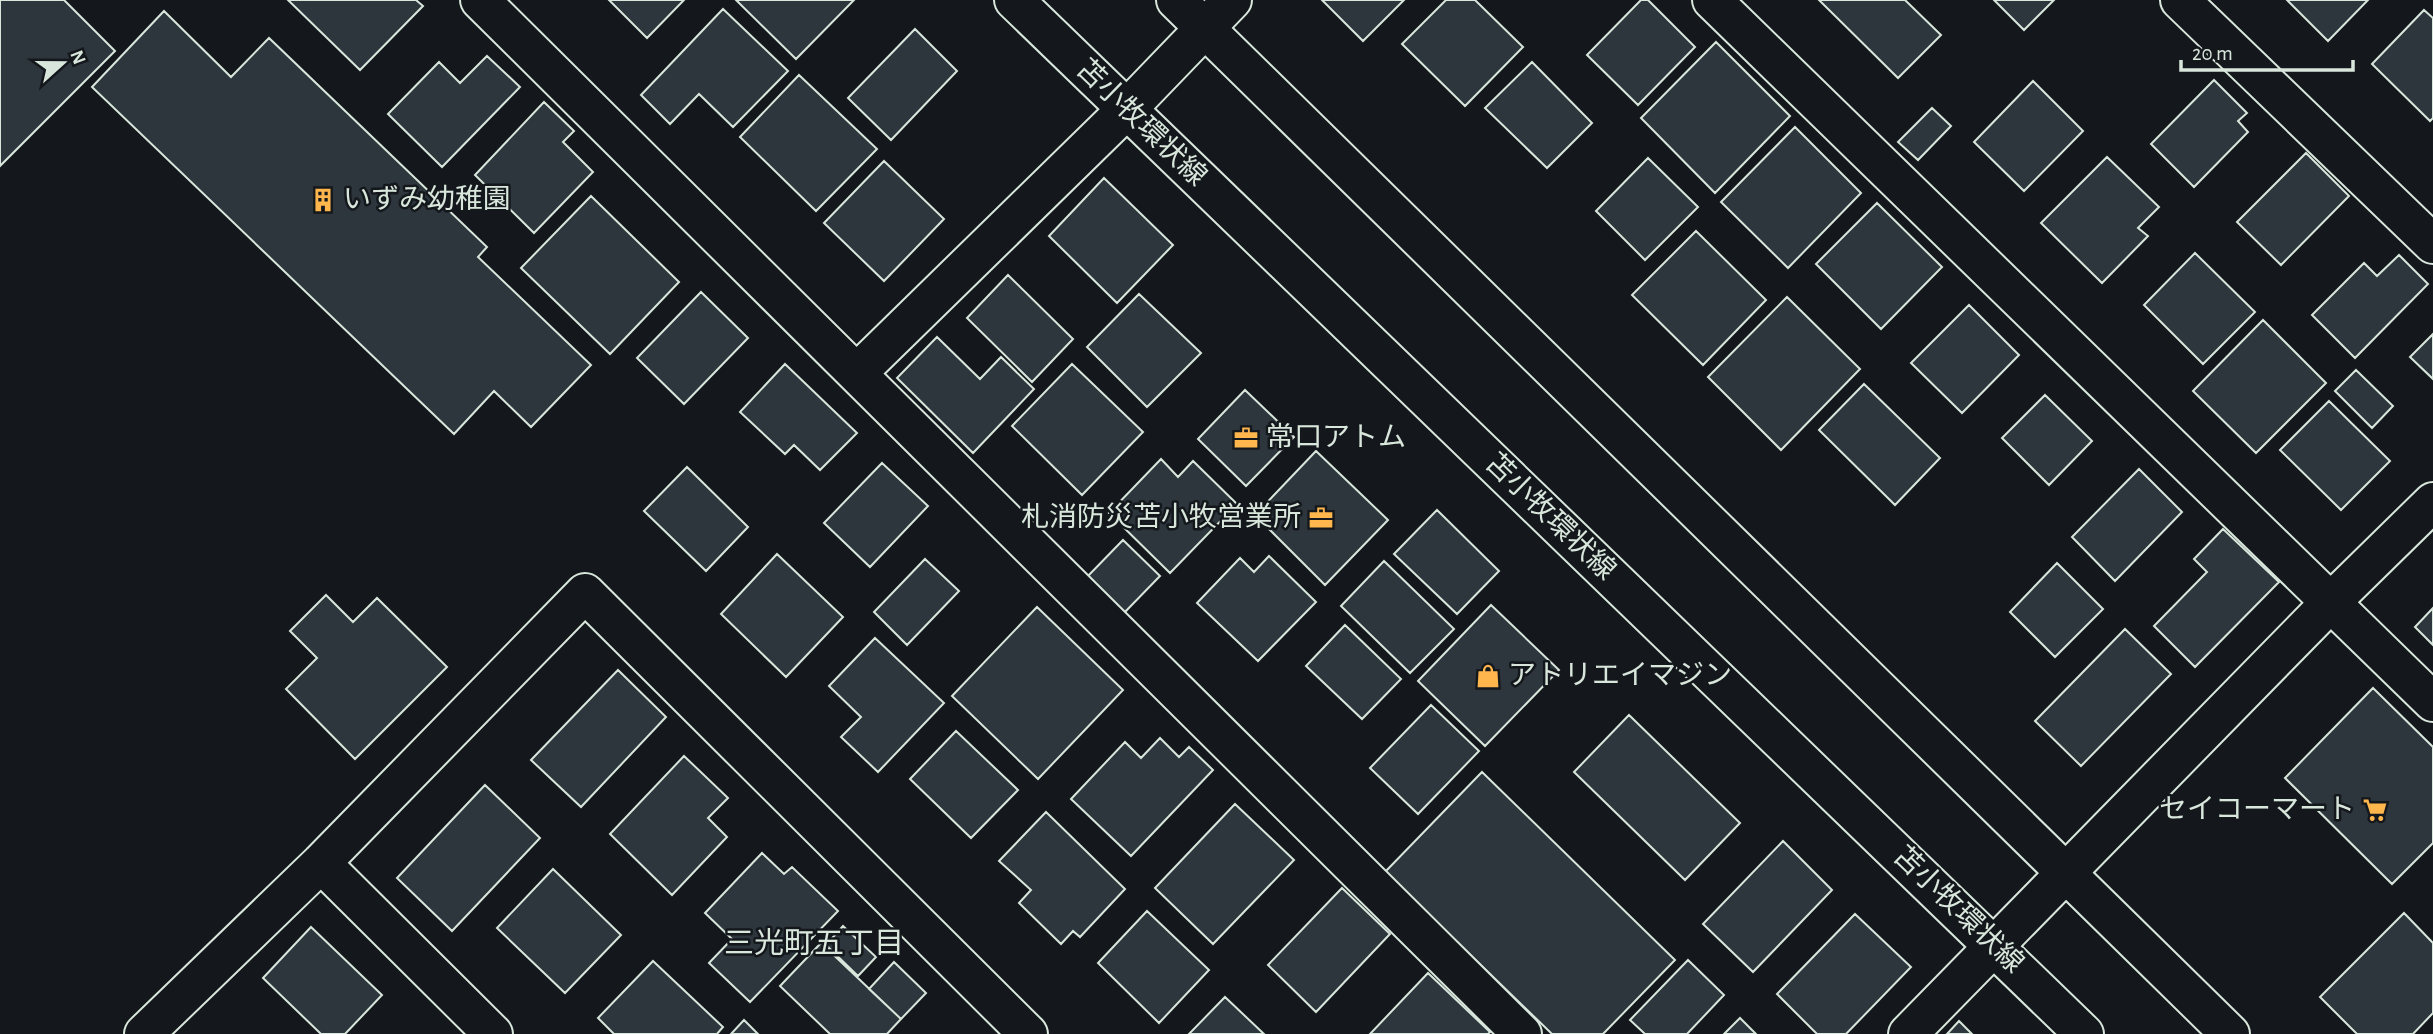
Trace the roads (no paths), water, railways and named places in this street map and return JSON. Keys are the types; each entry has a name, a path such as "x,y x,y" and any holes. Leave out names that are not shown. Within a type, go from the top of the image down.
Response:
{"street":[{"path":"480,0 1522,1034"},
{"name":"苫小牧環状線","path":"1014,0 1996,946 2084,1034"},
{"path":"1176,0 2230,1034"},
{"path":"857,373 1127,109 1232,0"},
{"path":"1712,0 2433,702"},
{"path":"2180,0 2433,244"},
{"path":"1908,1034 2331,602 2433,502"},
{"path":"144,1034 321,863 585,593 1028,1034"},
{"path":"321,863 493,1034"}],"place":[{"name":"いずみ幼稚園","path":"323,200"},
{"name":"常口アトム","path":"1246,438"},
{"name":"札消防災苫小牧営業所","path":"1321,518"},
{"name":"アトリエイマジン","path":"1488,676"},
{"name":"セイコーマート","path":"2375,810"}],"district":[{"name":"三光町五丁目","path":"814,944"}]}
